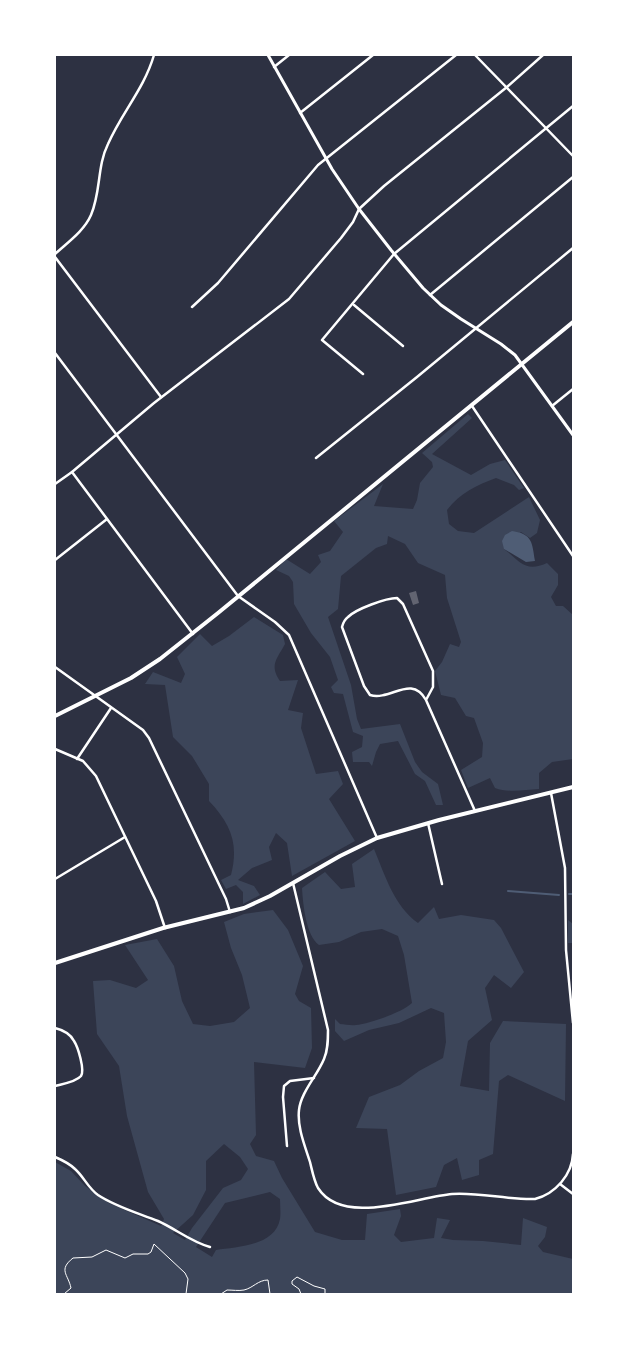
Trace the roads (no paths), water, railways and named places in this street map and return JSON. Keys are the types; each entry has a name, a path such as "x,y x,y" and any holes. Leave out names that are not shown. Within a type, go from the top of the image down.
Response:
{"main road":[{"path":"55,716 122,684 193,634 573,322"},
{"path":"55,963 165,928 230,912 259,902 376,838 573,787"}],"street":[{"path":"154,55 143,84 106,148 100,169 95,204 91,215 80,231 55,256 161,397"},
{"path":"268,55 326,160 359,210 394,254 430,295 448,311 501,344 515,356 573,435"},
{"path":"274,67 289,55"},
{"path":"300,113 373,55"},
{"path":"192,306 218,283 318,165 456,55"},
{"path":"475,55 573,156"},
{"path":"55,484 72,472 161,397 289,299 341,238 359,210 384,186 507,87 543,55"},
{"path":"363,374 322,340 394,254 573,106"},
{"path":"430,295 573,177"},
{"path":"316,458 573,248"},
{"path":"354,304 403,346"},
{"path":"55,353 238,596 275,622 289,635 376,838"},
{"path":"552,406 573,389"},
{"path":"471,404 573,556"},
{"path":"72,472 193,634"},
{"path":"55,560 107,519"},
{"path":"426,700 433,686 433,671 406,608 400,600 397,598 388,599 353,613 346,619 342,627 364,686 370,695 383,696 407,689 420,691 426,700 475,811"},
{"path":"55,667 143,730 154,744 226,899 230,912"},
{"path":"77,759 111,708"},
{"path":"55,749 83,761 96,776 156,901 165,928"},
{"path":"550,793 564,868 566,950 573,1022"},
{"path":"428,823 442,884"},
{"path":"55,879 125,837"},
{"path":"293,883 328,1030 326,1052 302,1100 299,1111 299,1124 318,1188 336,1203 362,1207 382,1206 451,1194 535,1199 544,1197 567,1176 573,1162 573,1154"},
{"path":"55,1028 64,1030 74,1041 83,1069 81,1076 76,1080 55,1086"},
{"path":"287,1146 283,1097 284,1086 290,1081 314,1078"},
{"path":"55,1157 75,1169 96,1194 110,1202 158,1221 210,1247"},
{"path":"560,1184 573,1194"}],"waterway":[{"path":"508,891 559,895"}]}
